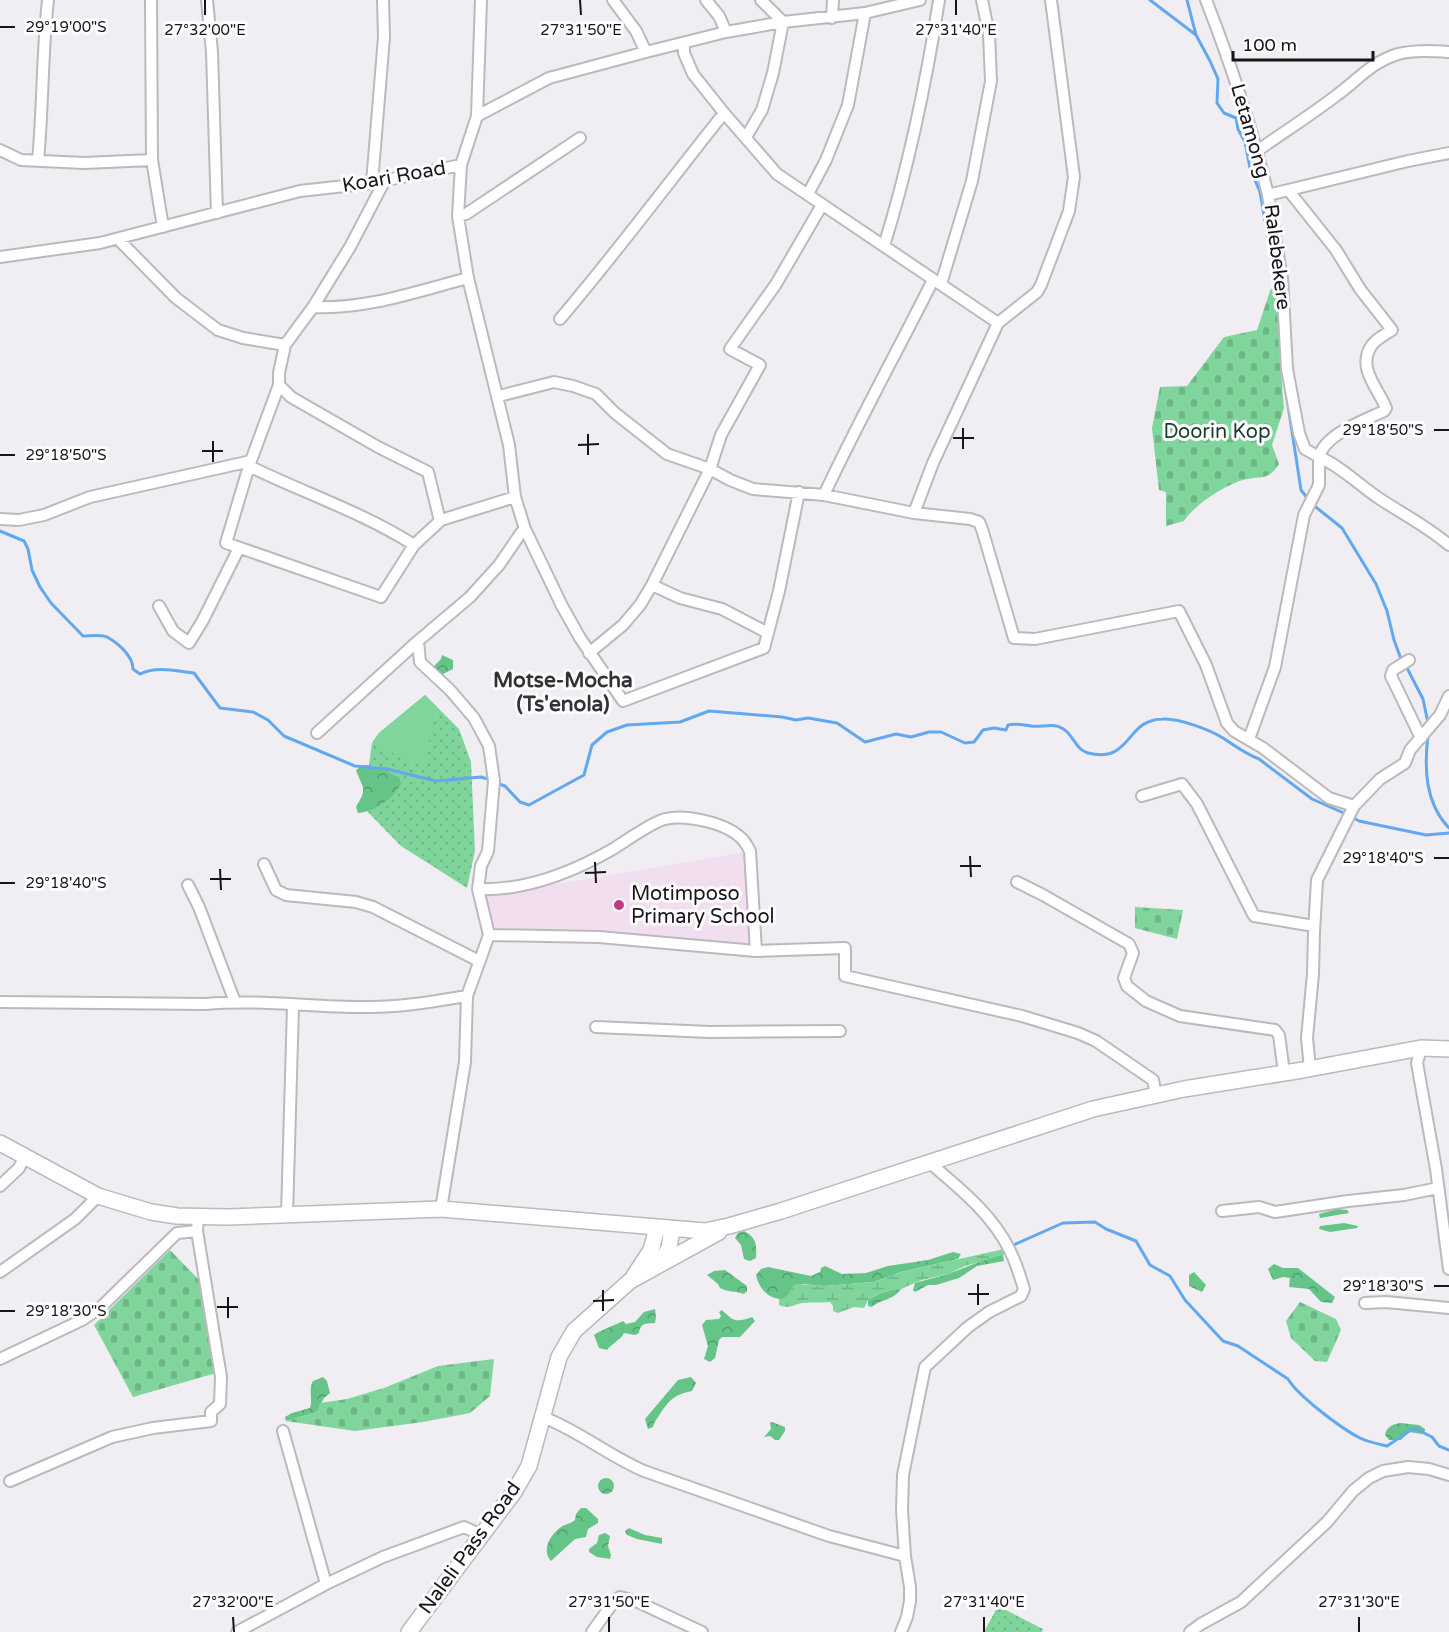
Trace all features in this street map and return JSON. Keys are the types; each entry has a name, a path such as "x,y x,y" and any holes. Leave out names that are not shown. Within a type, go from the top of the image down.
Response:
{"main road":[{"path":"0,1143 98,1196 198,1224 287,1215 441,1209 705,1231 729,1226 1093,1110 1156,1095 1421,1048 1449,1049"},
{"path":"630,1281 729,1226"},
{"path":"654,1266 669,1248 665,1228"},
{"path":"630,1281 665,1228"},
{"name":"Naleli Pass Road","path":"409,1632 514,1492 529,1466 559,1357 574,1331 630,1281"}],"street":[{"path":"38,161 48,0"},
{"path":"151,0 152,160 163,228"},
{"path":"207,0 212,52 218,213"},
{"path":"372,183 384,37 383,0"},
{"name":"Koari Road","path":"0,257 100,243 300,191 372,183 461,165 477,116 480,0"},
{"path":"613,0 636,31 646,52"},
{"path":"706,0 719,16 726,32"},
{"path":"761,0 783,22"},
{"path":"832,18 833,0"},
{"path":"477,116 549,78 646,52 726,32 783,22 865,13 920,0"},
{"path":"884,246 902,189 914,136 939,0"},
{"path":"824,495 851,438 937,282 972,181 992,81 989,34 981,0"},
{"path":"914,513 933,463 998,323 1037,292 1069,211 1074,177 1051,0"},
{"name":"Letamong","path":"1206,0 1235,76 1268,195"},
{"path":"808,195 826,160 848,105 865,13"},
{"path":"746,137 762,110 773,73 783,22"},
{"path":"684,43 684,53 693,74 777,174 998,323"},
{"path":"1257,151 1339,94 1361,73 1382,60 1400,54 1423,51 1449,52"},
{"path":"560,319 609,262 651,204 724,113"},
{"path":"458,216 466,214 580,138"},
{"path":"0,150 21,160 84,163 152,160"},
{"name":"Ralebekere","path":"1449,153 1268,195 1282,278 1287,369 1305,449 1329,461 1353,480 1416,520 1449,545"},
{"path":"461,165 458,216 468,278 499,396 509,445 515,497 525,529 562,606 590,653 623,701 764,648 779,591 799,492"},
{"path":"385,180 350,248 313,307 285,345 279,385 250,463 226,543 381,597 414,545 441,520 515,497"},
{"path":"1249,739 1275,667 1304,515 1319,485 1319,457 1322,446 1334,436 1386,408 1368,374 1365,359 1372,344 1392,330 1360,289 1336,250 1289,191"},
{"path":"590,653 623,625 640,605 652,585 710,469 721,435 760,365 730,349 776,284 822,205"},
{"path":"118,239 176,298 218,330 243,338 285,345"},
{"path":"313,307 333,308 380,301 468,278"},
{"path":"499,396 554,382 573,386 596,394 615,413 667,454 710,469 753,489 824,495 914,513 979,522 1014,638 1035,639 1179,611 1206,665 1227,723 1234,731 1249,739 1329,798 1353,809"},
{"path":"279,385 291,397 378,447 428,472 441,520"},
{"path":"0,519 19,520 44,515 90,497 250,463 281,481 359,514 414,545"},
{"path":"318,733 483,584 525,529"},
{"path":"159,606 173,631 189,643 239,548"},
{"path":"652,585 680,598 722,609 768,633"},
{"path":"418,641 420,662 450,690 474,718 489,746 494,781 488,851 481,866 478,889 489,935 467,996 465,1062 441,1209"},
{"path":"1409,660 1393,670 1391,676 1421,738"},
{"path":"1310,1069 1307,1038 1313,974 1317,880 1353,809 1380,779 1405,763 1410,750 1440,715 1449,696"},
{"path":"1142,796 1182,784 1197,804 1254,916 1314,926"},
{"path":"478,889 542,881 603,854 664,819 703,820 728,830 742,839 750,851 756,951"},
{"path":"264,864 276,890 286,895 356,902 372,907 479,962"},
{"path":"1017,882 1129,944 1133,953 1124,978 1127,986 1146,1000 1180,1016 1275,1030 1279,1035 1284,1073"},
{"path":"188,885 199,907 234,1002"},
{"path":"489,935 599,937 756,951 845,948 845,976 1022,1016 1078,1034 1096,1041 1153,1080 1156,1095"},
{"path":"0,1002 206,1004 234,1002 293,1006 373,1007 416,1005 467,996"},
{"path":"287,1215 293,1006"},
{"path":"596,1027 710,1032 840,1031"},
{"path":"1421,1048 1417,1063 1449,1269"},
{"path":"0,1186 19,1168 25,1156"},
{"path":"901,1632 910,1601 902,1510 903,1475 926,1367 968,1326 989,1312 1021,1296 1024,1289 1008,1247 991,1222 968,1196 930,1163"},
{"path":"1222,1211 1259,1207 1275,1212 1404,1195 1438,1188"},
{"path":"0,1272 75,1219 98,1196"},
{"path":"0,1359 82,1320 101,1307 177,1233 198,1224 221,1377 219,1404 211,1412 211,1421 153,1428 112,1437 10,1481"},
{"path":"1365,1303 1386,1302 1449,1308"},
{"path":"543,1417 556,1422 618,1460 644,1471 829,1536 905,1557"},
{"path":"283,1431 326,1584"},
{"path":"1190,1632 1200,1624 1241,1602 1327,1522 1353,1491 1369,1478 1383,1471 1408,1467 1448,1472"},
{"path":"240,1631 326,1584 383,1557 464,1527 481,1535"},
{"path":"592,1632 615,1600 620,1597 638,1602 702,1632"}],"shaded area":[{"name":"Motimposo Primary School","path":"745,852 750,892 751,948 492,931 486,896"}],"green space":[{"name":"Doorin Kop","path":"1271,288 1276,292 1284,408 1272,445 1279,464 1267,476 1243,480 1228,486 1202,502 1184,521 1166,526 1166,492 1159,490 1152,428 1160,387 1187,386 1224,337 1257,330"},
{"path":"442,655 453,660 453,669 439,676 434,666"},
{"path":"425,695 459,729 471,762 475,851 467,888 401,846 363,807 372,743 379,733"},
{"path":"425,695 437,707 423,767 372,743 379,733"},
{"path":"363,765 399,777 401,784 383,803 358,813 356,807 362,796 363,788 356,770"},
{"path":"1135,907 1183,910 1177,939 1135,928"},
{"path":"1337,1209 1347,1210 1349,1213 1320,1218 1319,1214"},
{"path":"1344,1223 1358,1226 1330,1232 1319,1229 1320,1226"},
{"path":"744,1231 751,1236 756,1245 756,1258 750,1261 744,1259 741,1245 735,1238 738,1233"},
{"path":"1004,1249 1006,1252 1003,1255 965,1266 948,1274 922,1280 901,1289 881,1293 868,1300 864,1308 854,1307 838,1313 833,1311 830,1302 803,1303 789,1307 779,1305 779,1299 788,1295 791,1287 796,1284 824,1286 874,1282 901,1272"},
{"path":"170,1250 199,1280 216,1373 133,1397 94,1325"},
{"path":"953,1252 961,1254 958,1259 901,1272 874,1282 824,1286 802,1284 784,1299 769,1296 760,1285 756,1275 761,1269 768,1267 811,1276 820,1272 825,1266 842,1274 866,1273 888,1266 928,1260"},
{"path":"997,1255 1003,1255 1004,1261 977,1266 959,1278 928,1285 915,1292 913,1290 915,1283 948,1274"},
{"path":"1274,1264 1283,1268 1298,1268 1335,1297 1332,1303 1321,1302 1309,1289 1289,1287 1290,1278 1283,1277 1273,1280 1268,1269"},
{"path":"725,1270 747,1286 744,1294 720,1288 707,1275 714,1271"},
{"path":"1194,1272 1206,1285 1202,1292 1189,1286 1189,1275"},
{"path":"901,1289 898,1293 872,1307 868,1306 868,1300"},
{"path":"1300,1302 1336,1319 1341,1330 1327,1362 1315,1361 1291,1338 1286,1321"},
{"path":"655,1309 655,1323 642,1325 639,1333 635,1335 624,1333 607,1350 599,1348 594,1335 623,1321 626,1324 635,1322 644,1312"},
{"path":"722,1310 735,1320 752,1317 755,1321 740,1337 722,1337 719,1340 715,1358 710,1362 704,1359 708,1346 702,1325 706,1320 719,1319 721,1316 719,1312"},
{"path":"494,1359 490,1396 470,1413 355,1431 286,1421 317,1412 320,1403 347,1399 384,1388 438,1366"},
{"path":"323,1377 327,1381 330,1393 324,1398 317,1412 286,1421 285,1417 292,1413 310,1408 313,1381"},
{"path":"691,1377 696,1383 692,1391 673,1398 653,1427 648,1429 645,1419 678,1380"},
{"path":"770,1423 785,1427 779,1440 770,1436 764,1437 771,1429"},
{"path":"1400,1423 1419,1425 1425,1431 1422,1434 1409,1432 1401,1440 1389,1440 1385,1435 1387,1430"},
{"path":"606,1478 612,1480 614,1486 612,1492 606,1494 600,1492 598,1486 600,1480"},
{"path":"581,1508 586,1508 598,1519 598,1523 588,1529 586,1537 575,1539 551,1561 547,1552 550,1538 561,1527 575,1520"},
{"path":"629,1528 645,1535 662,1538 662,1544 627,1535 625,1531"},
{"path":"605,1533 610,1536 608,1546 610,1559 597,1557 589,1552 589,1549 597,1543 599,1535"},
{"path":"998,1606 1043,1629 1042,1632 984,1632"}],"waterway":[{"path":"1150,0 1196,35"},
{"path":"1187,0 1196,35 1218,79 1217,103 1224,113 1236,118 1238,129 1245,142 1250,168 1260,192 1275,278"},
{"path":"1286,392 1301,490 1308,499"},
{"path":"1312,504 1342,528 1376,584 1387,611 1401,659"},
{"path":"0,531 24,541 32,570 40,587 51,603 83,636 107,637 124,650 133,669 140,674 160,670 194,673 220,708 253,712 268,720 284,736 355,766 387,769 436,781 481,777 491,780"},
{"path":"1406,666 1423,699 1428,723"},
{"path":"496,783 505,786 520,802 529,805 584,775 592,745 607,732 627,725 680,722 709,711 796,720 808,718 837,723 865,742 896,734 911,737 929,732 941,732 965,743 974,742 983,730 994,728 1006,730 1008,725 1058,726 1066,731 1084,751 1102,755 1121,747 1141,726 1151,721 1170,719 1194,725 1217,735 1259,759 1312,799 1346,814"},
{"path":"1428,735 1426,760 1428,784 1435,808 1449,828"},
{"path":"1352,817 1359,821 1426,835 1449,833"},
{"path":"1009,1247 1063,1223 1095,1222 1136,1241 1150,1265 1170,1276 1185,1300 1223,1341 1238,1346 1288,1379 1310,1403 1352,1434 1366,1441 1387,1446 1414,1428 1432,1437 1439,1446 1449,1450"}],"place":[{"name":"Motimposo Primary School","path":"619,905"}],"district":[{"name":"Motse-Mocha (Ts'enola)","path":"563,692"}]}
